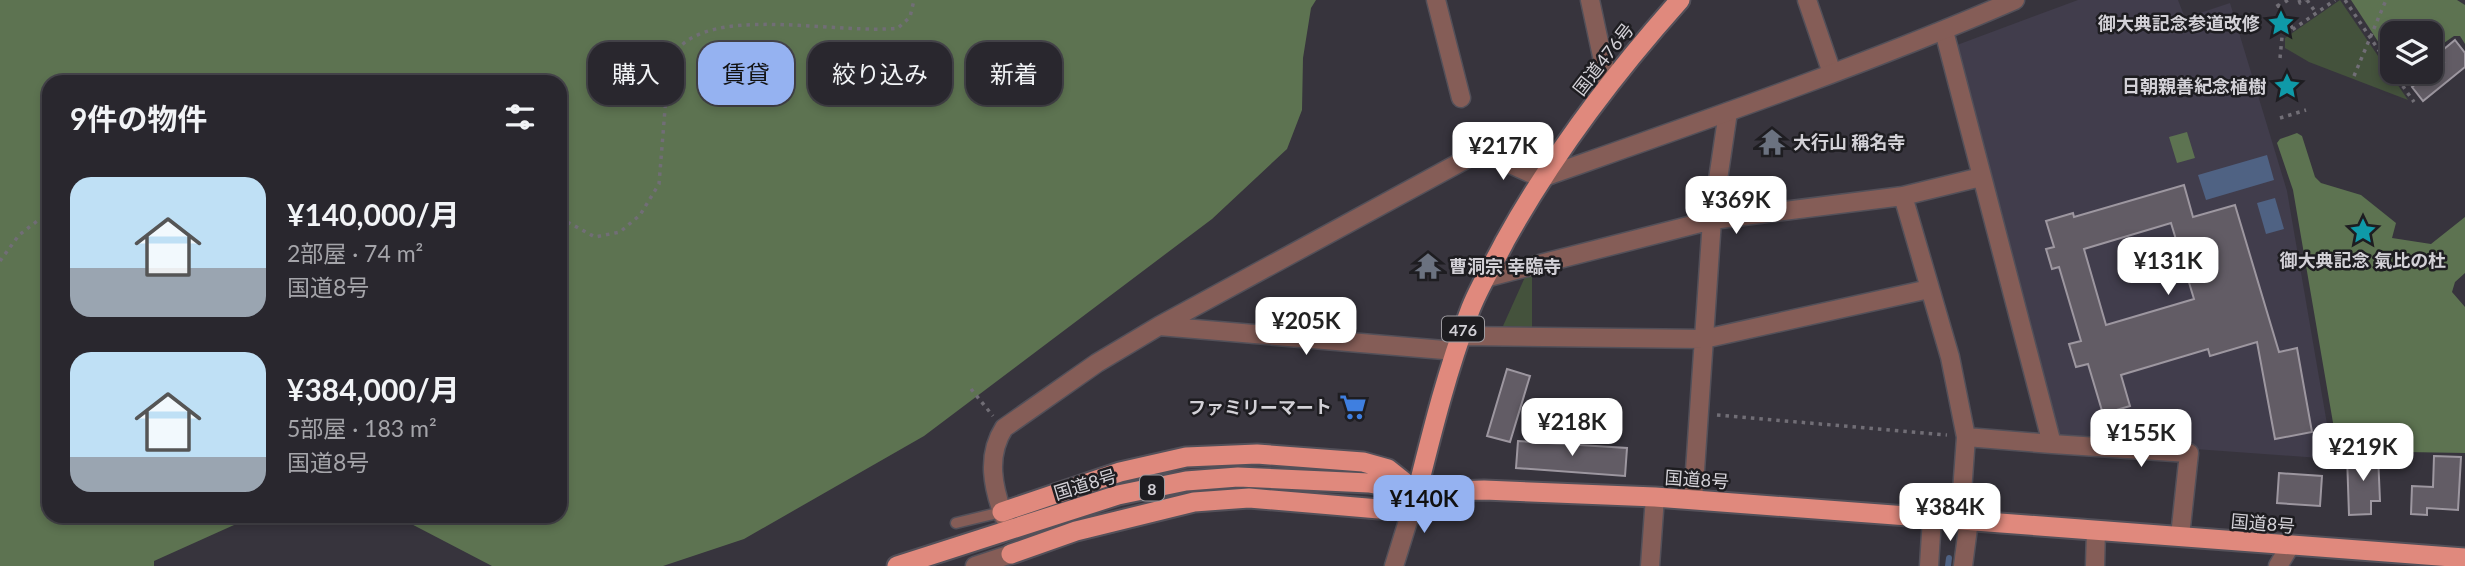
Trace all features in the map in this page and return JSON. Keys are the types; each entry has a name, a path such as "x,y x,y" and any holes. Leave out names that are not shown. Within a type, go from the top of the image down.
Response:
{"highway":[{"name":"国道476号","path":"1417,492 1458,343 1485,278 1541,178 1608,84 1680,0"},
{"path":"1003,515 1120,472 1186,457 1257,454 1363,462 1388,469 1417,492 1379,509 1249,498 1194,502 1076,531 1011,554"},
{"name":"国道8号","path":"897,566 1118,495 1186,481 1310,479 1369,483 1417,492 1484,490 1655,497 2465,558"}],"street":[{"path":"1436,0 1461,98"},
{"path":"1590,0 1608,84"},
{"path":"1807,0 1832,73"},
{"path":"1003,515 992,458 1003,428 1097,363 1159,326 1481,151 1541,178 1944,31 2015,0"},
{"path":"1944,31 2052,444"},
{"path":"1693,500 1712,220 1728,112"},
{"path":"1485,278 1712,220 1903,196 1981,177"},
{"path":"1903,196 1950,357 1966,437 1963,566"},
{"path":"1159,326 1458,343 1704,339 1929,289"},
{"path":"1966,437 2189,453 2180,537"},
{"path":"1394,566 1417,492"},
{"path":"1650,566 1655,497"},
{"path":"1929,566 1932,518"},
{"path":"2095,566 2096,530"},
{"path":"2278,566 2290,546"},
{"path":"975,566 1011,554"}],"lane":[{"path":"956,523 1003,515"}],"path":[{"path":"567,222 595,237 620,232 640,215 659,184 668,72 673,55 693,37 713,30 763,25 898,27 910,17 914,0"},
{"path":"2288,0 2278,6 2293,29"},
{"path":"2298,0 2300,3 2306,0 2316,13"},
{"path":"2280,58 2282,37 2335,0"},
{"path":"2345,0 2380,52"},
{"path":"2354,76 2386,0"},
{"path":"2402,84 2414,102"},
{"path":"2280,118 2306,110"},
{"path":"0,261 19,235 42,217"},
{"path":"971,389 1003,428"},
{"path":"1700,413 1966,437"}],"shaded area":[{"path":"2078,0 2178,0 2185,18 2230,3 2287,191 2333,459 2057,439 1957,45"}],"green space":[{"path":"0,0 1316,0 1311,8 1303,58 1302,110 1287,149 1212,219 924,436 744,539 663,566 492,566 409,523 567,523 567,75 42,75 42,523 238,523 154,561 154,566 0,566"},
{"path":"2340,0 2380,59 2380,84 2397,84 2408,100 2309,62 2285,48 2285,38"},
{"path":"2351,0 2457,0 2465,5 2465,44 2460,36 2454,36 2443,44 2443,21 2380,21 2380,45"},
{"path":"2187,132 2195,158 2177,163 2169,137"},
{"path":"2297,133 2302,136 2315,177 2321,183 2361,195 2396,223 2392,238 2431,244 2465,217 2465,273 2455,282 2452,292 2465,307 2465,453 2347,451 2337,446 2293,190 2277,143 2280,139"},
{"path":"1525,277 1532,277 1532,328 1503,326"}],"water":[{"path":"2267,155 2274,180 2206,200 2198,175"},
{"path":"2275,198 2284,229 2266,234 2257,203"}],"building":[{"path":"2455,40 2465,53 2465,67 2423,101 2412,87 2416,84 2443,84 2443,50"},
{"path":"2184,185 2193,217 2235,205 2279,352 2297,348 2312,432 2275,439 2257,342 2210,356 2208,349 2121,375 2130,406 2103,414 2088,364 2076,367 2069,344 2081,341 2059,267 2052,269 2046,249 2054,247 2046,221 2073,213 2074,217","holes":["2171,223 2194,299 2106,325 2084,249"]},
{"path":"1507,369 1530,376 1510,442 1487,436"},
{"path":"1518,441 1627,448 1625,476 1516,468"},
{"path":"2378,455 2380,501 2371,501 2371,514 2349,515 2347,456"},
{"path":"2434,456 2461,457 2458,510 2427,508 2427,515 2411,514 2412,486 2433,487"},
{"path":"2279,473 2322,476 2320,506 2277,503"}],"waterway":[{"path":"1948,566 1949,558"}],"place":[{"name":"御大典記念参道改修","path":"2281,23"},
{"name":"日朝親善紀念植樹","path":"2287,86"},
{"name":"大行山 稱名寺","path":"1772,142"},
{"name":"御大典記念 氣比の杜","path":"2363,231"},
{"name":"曹洞宗 幸臨寺","path":"1428,266"},
{"name":"ファミリーマート","path":"1353,407"}]}
